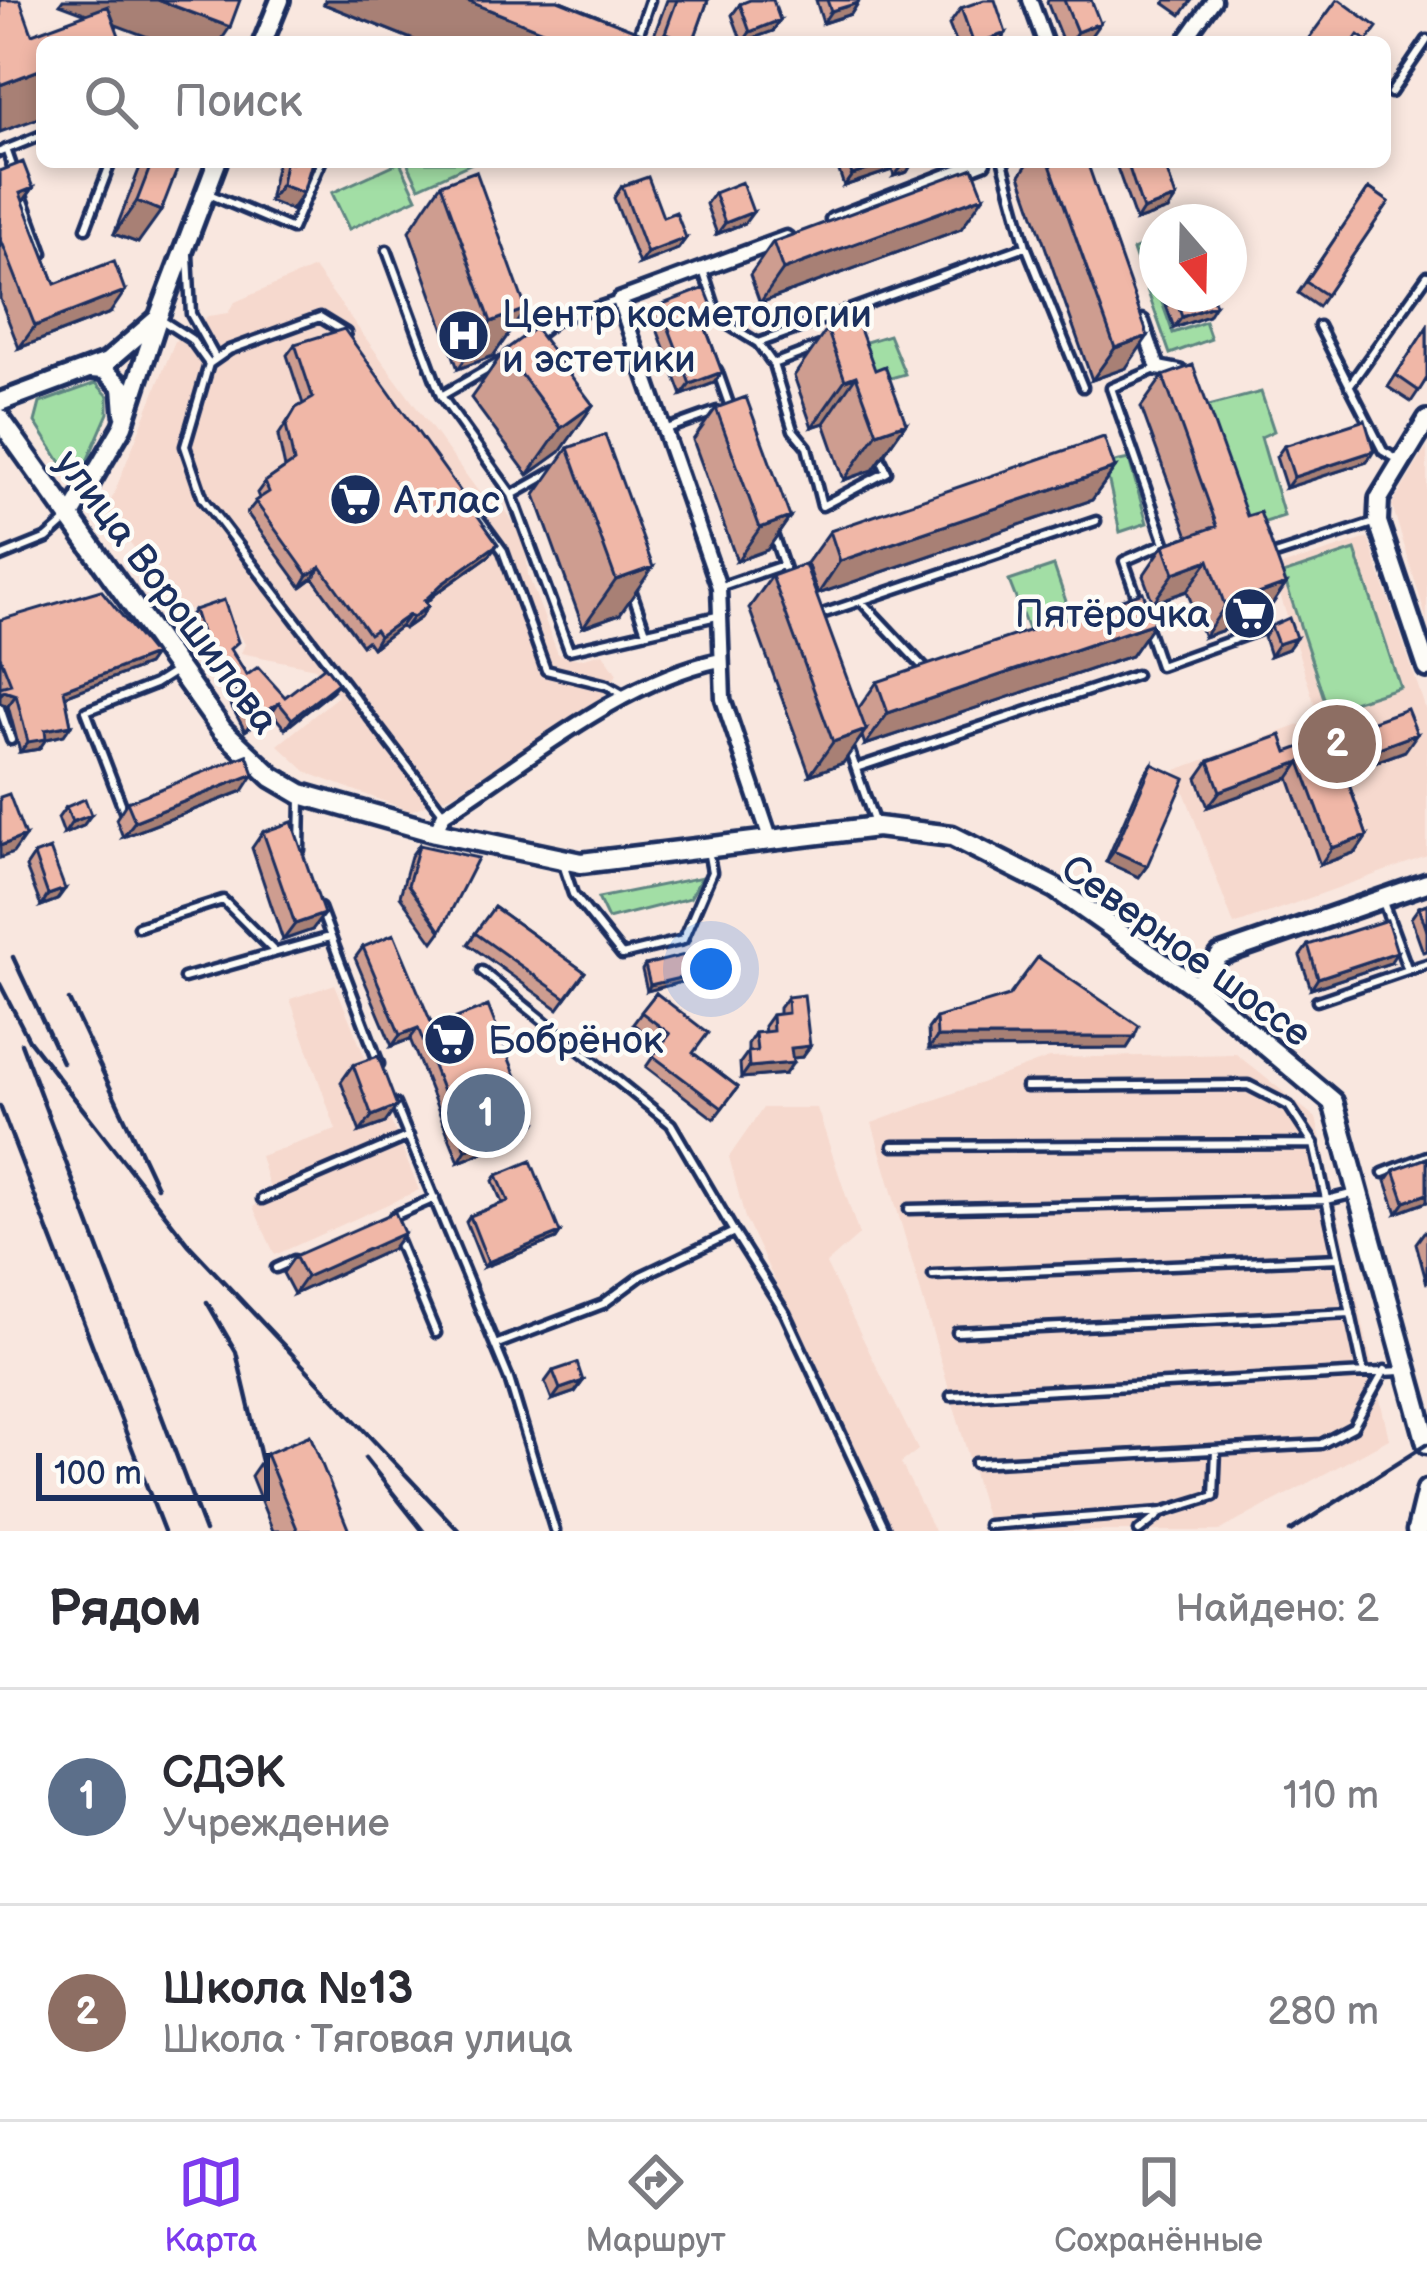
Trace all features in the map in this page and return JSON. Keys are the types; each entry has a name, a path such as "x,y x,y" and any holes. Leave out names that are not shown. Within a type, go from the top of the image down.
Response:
{"main road":[{"name":"улица Ворошилова","path":"0,419 244,753 301,794"},
{"name":"Северное шоссе","path":"301,794 562,861 617,862 877,827 952,836 1034,878 1196,987 1333,1102 1427,1443"},
{"path":"1417,1531 1427,1490"}],"street":[{"path":"1030,0 1043,36"},
{"path":"1188,36 1214,0"},
{"path":"265,36 274,2"},
{"path":"69,519 104,466 123,426 215,168"},
{"path":"770,838 723,699 718,587 619,300 967,168"},
{"path":"1136,306 1158,368 1179,372"},
{"path":"0,402 120,354 158,318"},
{"path":"84,369 104,370 122,387 123,426"},
{"path":"1427,421 1379,499 1378,522 1427,668"},
{"path":"435,832 444,814 626,696 662,677 720,660"},
{"path":"1196,987 1220,955 1427,883"}],"lane":[{"path":"638,36 650,0"},
{"path":"1391,92 1427,40"},
{"path":"36,137 3,151 47,266"},
{"path":"86,228 109,168"},
{"path":"206,193 292,229 318,168"},
{"path":"1005,168 1026,246 1083,387"},
{"path":"188,241 191,314 212,361 185,446 195,484 444,814"},
{"path":"758,343 1026,246"},
{"path":"387,250 441,396 512,495 569,650 720,615"},
{"path":"703,270 719,319 758,343 773,364 793,430 807,446 822,506 887,472 869,434"},
{"path":"1349,387 1427,276"},
{"path":"526,345 555,321 619,300"},
{"path":"212,361 320,317 340,326 354,344"},
{"path":"158,318 191,339 212,361"},
{"path":"1318,326 1383,452 1400,461"},
{"path":"773,364 831,342"},
{"path":"712,355 738,429"},
{"path":"441,396 511,356"},
{"path":"1158,368 1112,388 1166,543 1124,561 1160,666 1266,628"},
{"path":"664,430 730,406"},
{"path":"512,495 566,464"},
{"path":"476,513 503,551 546,670 608,685 626,696"},
{"path":"0,557 47,538 69,519"},
{"path":"768,520 790,584"},
{"path":"805,620 1096,521"},
{"path":"1260,560 1378,522"},
{"path":"718,587 783,565"},
{"path":"631,588 646,632"},
{"path":"861,600 930,674 911,680"},
{"path":"124,811 86,711 155,685 180,668"},
{"path":"856,768 1136,675"},
{"path":"0,709 11,740"},
{"path":"842,727 877,827"},
{"path":"301,794 299,847 307,869"},
{"path":"562,861 573,894 622,955 683,940 712,872 707,847"},
{"path":"314,892 384,1077"},
{"path":"1382,898 1408,970"},
{"path":"138,927 223,900 273,950"},
{"path":"184,978 330,937"},
{"path":"1317,1001 1427,964"},
{"path":"482,971 670,1124 785,1313 886,1531"},
{"path":"1026,1088 1248,1085 1289,1106 1314,1144 1363,1369"},
{"path":"392,1096 495,1345 555,1531"},
{"path":"262,1198 409,1136"},
{"path":"893,1146 1314,1144"},
{"path":"1383,1173 1427,1156"},
{"path":"909,1209 1327,1200 1359,1192"},
{"path":"435,1198 389,1219 436,1333"},
{"path":"495,1345 603,1304 640,1276 734,1232"},
{"path":"276,1268 314,1252"},
{"path":"933,1275 1339,1258"},
{"path":"957,1332 1351,1313"},
{"path":"951,1396 1363,1369 1410,1372"},
{"path":"975,1463 1322,1444 1353,1427 1385,1370"},
{"path":"988,1526 1162,1512 1214,1496 1216,1450"},
{"path":"1138,1531 1162,1512"}],"shaded area":[{"path":"314,268 486,502 503,506 525,541 528,575 558,654 579,659 603,653 617,674 604,696 454,794 410,811 308,773 278,745 338,696 315,668 241,653 245,644 229,620 206,604 181,612 107,511 175,341 208,316 228,313 235,302"},
{"path":"1427,447 1427,621 1392,505"},
{"path":"1368,538 1427,713 1427,856 1234,925 1176,770 1319,718 1272,569"},
{"path":"335,984 419,1190 275,1255 253,1207 272,1196 260,1156 336,1130 290,999"},
{"path":"1236,1054 1316,1118 1389,1439 1219,1531 990,1531 872,1123 1049,1058"},
{"path":"763,1108 817,1108 859,1235 826,1264 918,1450 901,1463 934,1531 893,1531 745,1218 729,1157"}],"green space":[{"path":"387,168 403,168 417,198 349,229 332,193"},
{"path":"410,168 461,168 419,187"},
{"path":"1155,312 1166,312 1173,333 1205,322 1211,339 1170,354"},
{"path":"889,335 905,374 859,387 843,349"},
{"path":"96,383 108,396 108,413 84,468 67,472 35,422 40,403"},
{"path":"1261,392 1274,431 1261,437 1284,516 1231,533 1186,412"},
{"path":"1129,459 1147,523 1120,532 1105,464"},
{"path":"1355,550 1400,687 1328,710 1283,574"},
{"path":"1054,566 1075,628 1033,642 1009,581"},
{"path":"702,877 690,898 608,919 598,898"}],"building":[{"path":"0,0 20,0 32,34 108,6 119,36 36,36 36,71 0,85"},
{"path":"158,0 240,0 230,27"},
{"path":"465,0 558,0 649,36 555,36"},
{"path":"677,0 708,0 695,36 665,33"},
{"path":"773,0 780,20 750,32 740,4"},
{"path":"827,0 858,0 858,3 831,11"},
{"path":"995,0 1006,33 971,36 961,8"},
{"path":"1064,0 1091,0 1100,23 1077,32"},
{"path":"1337,0 1377,27 1371,36 1310,36"},
{"path":"23,162 33,188 20,193 55,284 114,261 125,291 35,326 0,237 0,171"},
{"path":"150,168 178,168 161,211 137,201"},
{"path":"284,168 310,168 303,193 281,185"},
{"path":"973,168 984,196 783,270 773,242"},
{"path":"1051,168 1089,168 1148,336 1115,348"},
{"path":"1129,168 1166,168 1176,198 1141,204"},
{"path":"476,171 526,309 491,322 441,184"},
{"path":"648,177 663,217 676,212 686,238 647,253 622,186"},
{"path":"742,182 753,212 725,223 714,193"},
{"path":"1369,188 1389,202 1326,295 1306,282"},
{"path":"705,288 716,316 703,321 722,372 690,384 660,305"},
{"path":"856,318 875,370 885,366 906,423 877,433 856,376 845,380 827,329"},
{"path":"1427,327 1427,378 1419,391 1396,375"},
{"path":"535,328 593,405 561,428 504,351"},
{"name":"Атлас","path":"344,329 498,544 442,584 424,601 428,606 379,636 375,630 369,634 321,567 308,575 255,501 269,492 265,482 294,462 286,425 296,408 313,398 295,344"},
{"path":"1193,365 1247,516 1260,512 1286,584 1225,606 1209,560 1174,573 1164,545 1217,526 1163,376"},
{"path":"746,397 790,517 760,528 716,408"},
{"path":"1365,420 1374,451 1294,477 1284,446"},
{"path":"605,435 653,567 616,580 568,448"},
{"path":"1104,437 1115,468 840,561 830,531"},
{"path":"805,564 866,730 833,742 772,576"},
{"path":"101,590 154,655 64,689 71,725 45,730 46,739 28,742 16,695 4,691 0,695 0,687 11,684 0,656 0,620"},
{"path":"1143,592 1154,623 888,713 877,682"},
{"path":"224,600 238,642 230,649 247,675 258,667 285,697 325,666 338,683 292,719 279,703 252,721 210,644 205,645 194,610"},
{"path":"1289,618 1296,638 1278,644 1271,626"},
{"path":"1407,709 1417,734 1341,762 1367,836 1332,848 1300,762 1220,791 1209,761 1281,735 1287,752"},
{"path":"247,755 254,774 135,821 127,802"},
{"path":"1152,764 1185,779 1147,866 1114,851"},
{"path":"9,794 25,836 0,846 0,797"},
{"path":"85,799 91,815 72,822 66,807"},
{"path":"292,822 324,914 295,924 263,832"},
{"path":"419,845 478,858 441,931 408,885"},
{"path":"50,849 65,889 48,895 34,855"},
{"path":"1427,904 1427,931 1419,907"},
{"path":"494,907 585,972 566,998 475,933"},
{"path":"1387,920 1397,952 1318,978 1308,945"},
{"path":"394,934 433,1027 488,1006 535,1124 466,1150 418,1028 400,1035 363,947"},
{"path":"696,952 701,973 650,985 645,965"},
{"path":"1038,957 1139,1026 1134,1037 937,1037 936,1018 1009,996"},
{"path":"656,993 708,1033 693,1053 738,1087 722,1108 653,1056 670,1034 641,1012"},
{"path":"804,995 810,1046 791,1048 793,1063 749,1067 748,1052 757,1051 755,1033 773,1031 772,1015 788,1013 787,997"},
{"path":"378,1056 397,1106 372,1116 353,1065"},
{"path":"1427,1158 1427,1194 1405,1202 1394,1170"},
{"path":"531,1161 560,1233 488,1262 470,1216 508,1201 497,1175"},
{"path":"395,1212 404,1233 306,1277 295,1256"},
{"path":"577,1363 583,1381 560,1389 553,1371"},
{"path":"310,1435 349,1531 298,1531 266,1454"}],"railway":[{"path":"13,957 62,1062"},
{"path":"0,984 29,1040 189,1245 459,1531"},
{"path":"69,1000 157,1187"},
{"path":"21,1043 205,1531"},
{"path":"0,1106 164,1531"},
{"path":"207,1302 236,1352 264,1470"},
{"path":"1290,1531 1427,1444"},
{"path":"365,1458 423,1531"}],"place":[{"name":"Центр косметологии и эстетики","path":"463,335"},
{"name":"Атлас","path":"355,499"},
{"name":"Пятёрочка","path":"1249,613"},
{"name":"Школа №13","path":"1337,744"},
{"name":"Бобрёнок","path":"449,1039"},
{"name":"СДЭК","path":"486,1113"}]}
